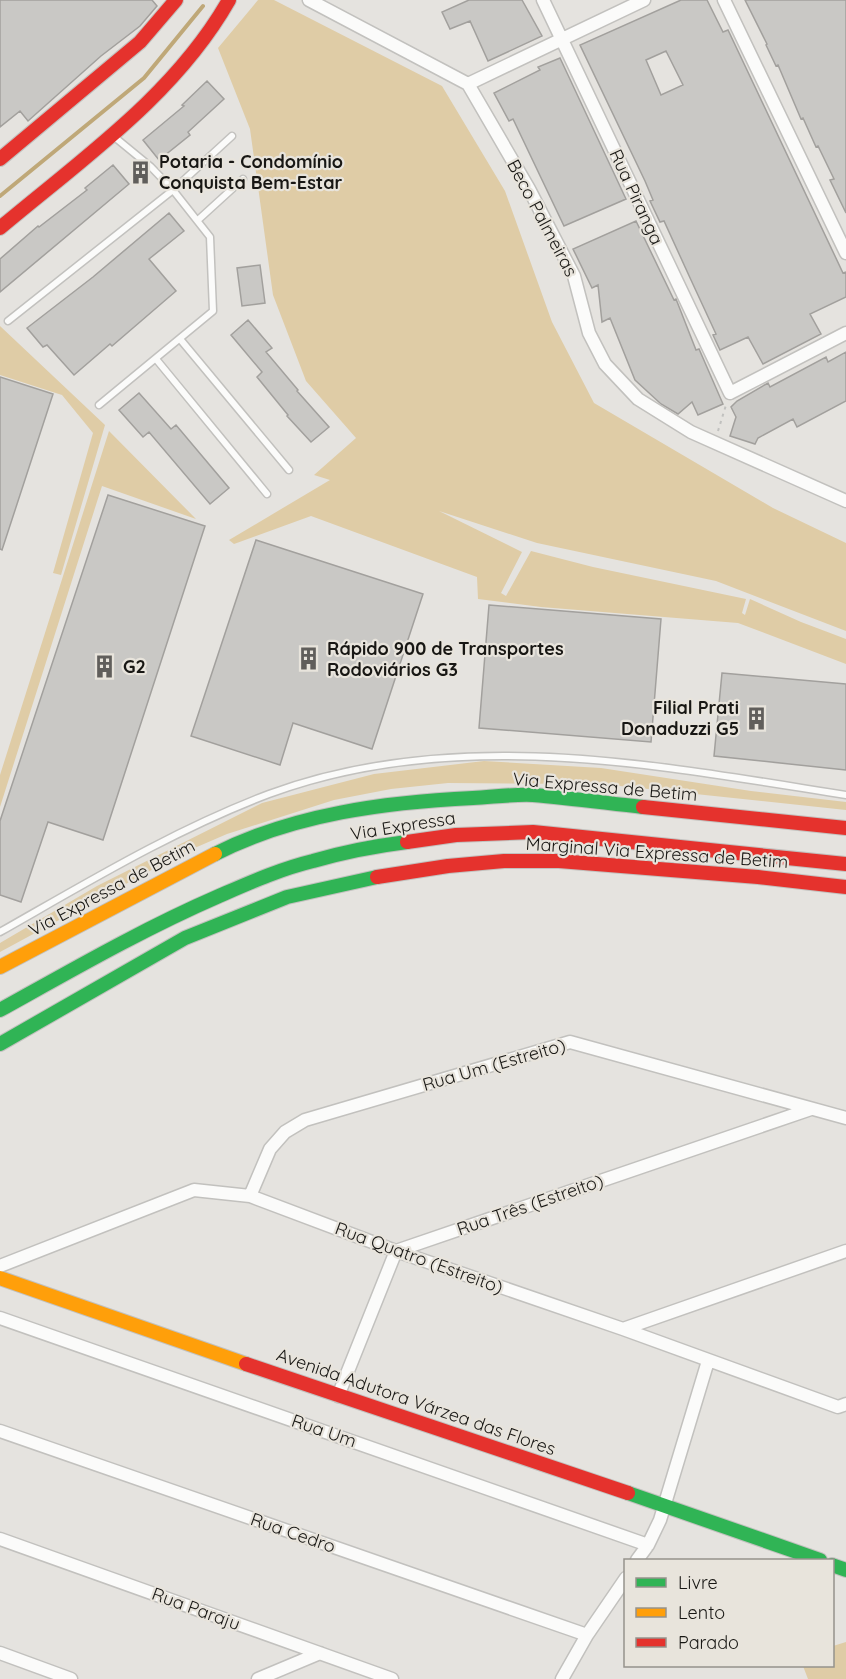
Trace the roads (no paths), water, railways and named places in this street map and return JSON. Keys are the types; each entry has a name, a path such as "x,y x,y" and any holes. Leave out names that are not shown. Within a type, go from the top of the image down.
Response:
{"main road":[{"path":"0,159 140,42 176,0"},
{"path":"0,228 112,134 173,79 218,22 229,0"},
{"name":"Via Expressa de Betim","path":"0,967 231,846 288,825 348,811 445,799 531,795 846,828"},
{"name":"Via Expressa","path":"0,1010 123,942 205,902 253,881 310,861 370,847 456,835 533,832 846,864"},
{"name":"Marginal Via Expressa de Betim","path":"0,1044 185,938 287,897 370,878 459,865 504,861 559,861 758,877 846,887"},
{"name":"Avenida Adutora Várzea das Flores","path":"0,1278 817,1559"}],"street":[{"path":"309,0 468,84 644,0"},
{"name":"Rua Piranga","path":"543,0 730,393 846,333"},
{"path":"724,0 846,253"},
{"name":"Beco Palmeiras","path":"468,84 529,189 574,276 589,333 605,364 638,399 691,432 846,501"},
{"name":"Rua Um (Estreito)","path":"250,1196 270,1149 285,1132 305,1120 570,1042 846,1118"},
{"name":"Rua Três (Estreito)","path":"396,1251 811,1109"},
{"name":"Rua Quatro (Estreito)","path":"0,1266 194,1190 250,1196 396,1251 623,1329 708,1361 842,1405"},
{"path":"338,1396 396,1251"},
{"path":"623,1329 846,1251"},
{"name":"Rua Um","path":"0,1318 648,1545"},
{"path":"638,1559 648,1545 660,1520 708,1361"},
{"name":"Rua Cedro","path":"0,1431 586,1635"},
{"name":"Rua Paraju","path":"0,1539 320,1653 383,1678"},
{"path":"562,1679 586,1635 624,1581"},
{"path":"0,1653 71,1679"},
{"path":"258,1679 320,1653"}],"lane":[{"path":"99,405 213,311 210,237 173,190 151,167 112,134"},
{"path":"8,321 173,190 232,136"},
{"path":"198,220 243,179"},
{"path":"180,339 289,470"},
{"path":"156,359 267,494"},
{"path":"0,932 120,863 194,825 271,794 348,771 422,760 478,755 558,756 682,769 846,795"}],"waterway":[{"path":"0,196 144,78 203,6"}],"place":[{"name":"Potaria - Condomínio Conquista Bem-Estar","path":"141,172"},
{"name":"Rápido 900 de Transportes Rodoviários G3","path":"309,659"},
{"name":"G2","path":"105,667"},
{"name":"Filial Prati Donaduzzi G5","path":"757,718"}]}
